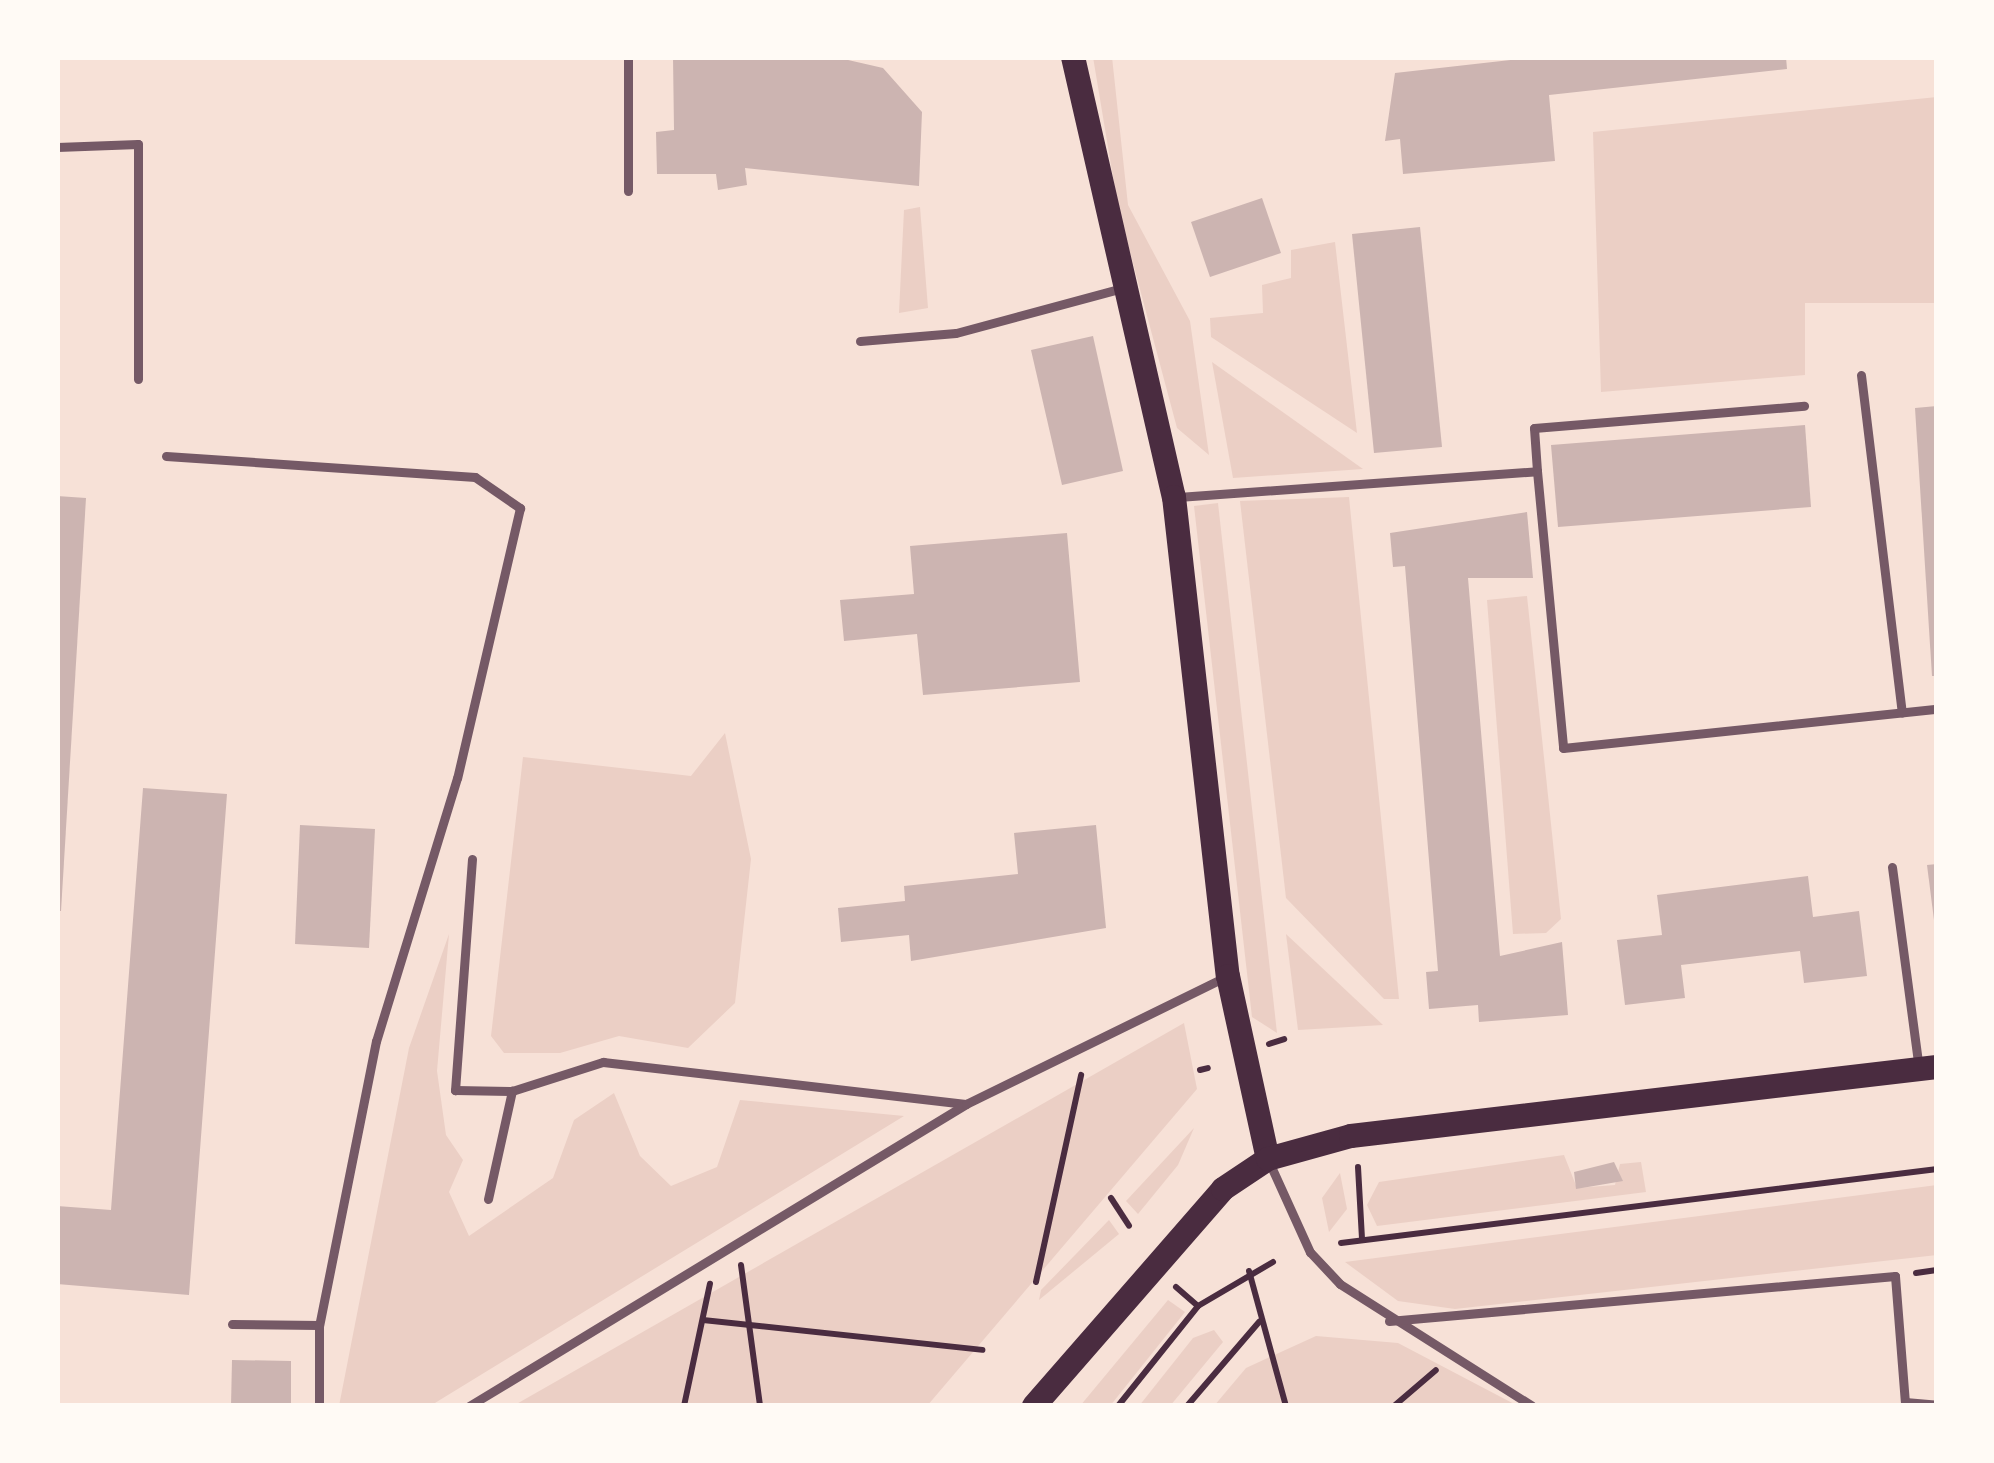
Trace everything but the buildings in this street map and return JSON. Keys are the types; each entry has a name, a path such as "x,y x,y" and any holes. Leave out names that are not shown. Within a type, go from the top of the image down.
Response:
{"main road":[{"path":"1073,57 1174,497 1228,976 1268,1159"},
{"path":"1034,1406 1223,1189 1268,1159 1352,1136 1928,1068"}],"lane":[{"path":"628,57 628,190"},
{"path":"57,147 138,144 138,379"},
{"path":"860,341 956,333 1123,288"},
{"path":"1862,375 1902,713"},
{"path":"1804,406 1534,428 1563,748 1937,710"},
{"path":"166,456 475,477 520,508 457,778 376,1041 319,1324 319,1406"},
{"path":"1174,497 1537,471"},
{"path":"472,860 455,1090 512,1091 603,1062 966,1104"},
{"path":"1892,867 1928,1068"},
{"path":"469,1406 738,1238 966,1104 1089,1039 1228,976"},
{"path":"488,1199 512,1091"},
{"path":"1268,1159 1310,1252 1389,1322 1532,1406"},
{"path":"1389,1322 1895,1276 1905,1402 1937,1405"},
{"path":"232,1324 319,1324"}],"path":[{"path":"1036,1282 1089,1039"},
{"path":"1358,1167 1362,1238"},
{"path":"1341,1244 1937,1169"},
{"path":"1111,1198 1129,1226"},
{"path":"738,1238 760,1406 857,1406"},
{"path":"684,1406 717,1251"},
{"path":"1118,1406 1198,1306 1249,1271 1273,1262"},
{"path":"1249,1271 1286,1406"},
{"path":"1176,1287 1198,1306"},
{"path":"703,1320 982,1350"},
{"path":"1187,1406 1260,1320"},
{"path":"1394,1406 1436,1370"}],"shaded area":[{"path":"1093,57 1112,57 1128,205 1190,321 1209,455 1177,428 1118,207"},
{"path":"1937,97 1937,303 1805,303 1805,375 1601,392 1593,132"},
{"path":"920,207 928,308 899,313 904,210"},
{"path":"1335,242 1357,433 1211,337 1210,318 1263,313 1262,285 1291,278 1291,250"},
{"path":"1212,362 1363,469 1233,478"},
{"path":"1349,497 1399,999 1384,999 1286,898 1240,501"},
{"path":"1218,503 1277,1033 1252,1017 1194,506"},
{"path":"1527,596 1561,919 1546,933 1513,934 1487,600"},
{"path":"725,733 751,859 735,1003 688,1048 619,1036 560,1053 504,1053 491,1036 523,757 691,776"},
{"path":"449,934 437,1071 446,1135 463,1160 449,1192 469,1236 553,1178 574,1120 614,1093 640,1156 671,1186 717,1167 740,1100 904,1116 430,1406 339,1406 409,1048"},
{"path":"1286,934 1383,1025 1298,1030"},
{"path":"1184,1023 1197,1089 927,1406 513,1406"},
{"path":"1194,1128 1178,1165 1138,1214 1126,1201"},
{"path":"1564,1155 1577,1188 1615,1185 1620,1164 1641,1162 1646,1192 1377,1226 1367,1205 1379,1182"},
{"path":"1340,1173 1347,1209 1329,1232 1322,1198"},
{"path":"1937,1185 1937,1255 1455,1309 1398,1301 1345,1262"},
{"path":"1109,1220 1119,1234 1039,1300 1041,1290"},
{"path":"1168,1300 1185,1312 1110,1406 1080,1406"},
{"path":"1214,1330 1223,1342 1170,1406 1139,1406 1193,1338"},
{"path":"1316,1336 1398,1343 1518,1406 1214,1406 1246,1368"}]}
